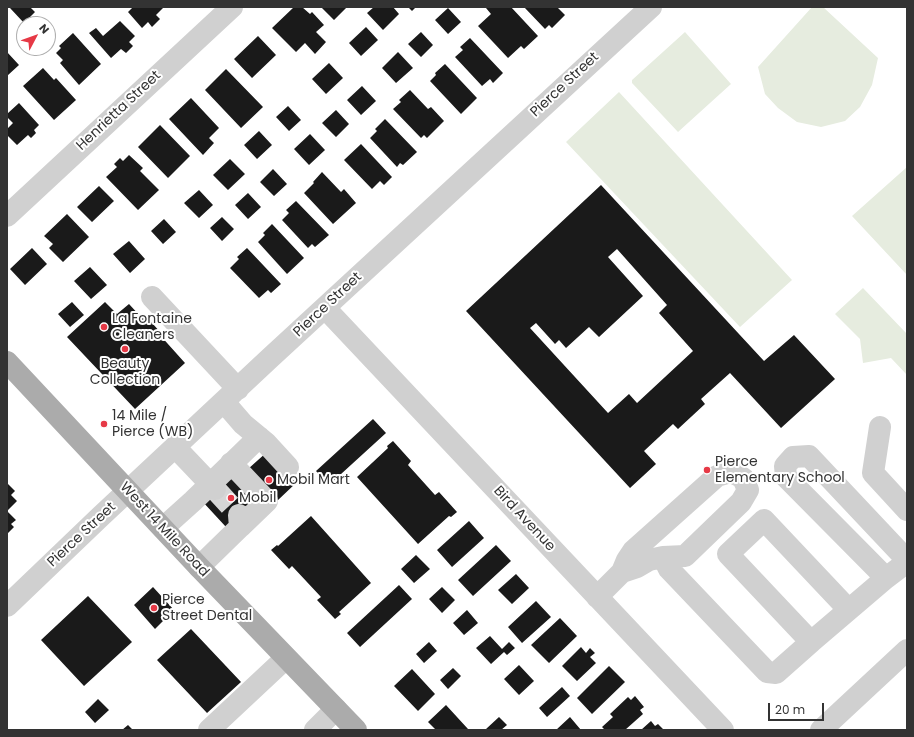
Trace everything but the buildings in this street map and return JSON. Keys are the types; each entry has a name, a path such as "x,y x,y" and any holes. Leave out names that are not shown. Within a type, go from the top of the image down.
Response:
{"main road":[{"name":"West 14 Mile Road","path":"7,362 199,567 356,730"}],"street":[{"name":"Henrietta Street","path":"7,216 232,7"},
{"name":"Pierce Street","path":"7,606 175,447 651,7"},
{"path":"152,297 231,395 243,424 266,442 288,467"},
{"name":"Bird Avenue","path":"325,308 723,730"},
{"path":"880,427 873,473 907,510"},
{"path":"163,528 213,486 231,463 259,437"},
{"path":"175,447 213,486"},
{"path":"662,556 669,569 767,672 776,673 848,609 907,561 809,456 793,457 785,466 786,478 886,578"},
{"path":"199,567 240,521 267,501 231,463"},
{"path":"597,597 622,572 633,551 717,476 731,472 744,478 748,490 741,502 685,556 662,556 622,572"},
{"path":"811,642 728,554 764,520 848,609"},
{"path":"821,730 907,650"},
{"path":"209,730 286,658"},
{"path":"315,730 336,709"}],"shaded area":[{"path":"812,7 823,7 878,58 872,85 860,107 845,121 821,127 797,122 778,108 765,94 758,67"},
{"path":"685,32 731,84 678,132 632,83 632,80"},
{"path":"619,92 792,280 740,327 566,142"},
{"path":"907,167 907,275 852,216"},
{"path":"863,288 907,334 907,375 891,358 863,363 860,339 835,314"}],"tunnel":[{"path":"215,489 239,515"}],"place":[{"name":"La Fontaine Cleaners","path":"104,327"},
{"name":"Beauty Collection","path":"125,349"},
{"name":"14 Mile / Pierce (WB)","path":"104,424"},
{"name":"Pierce Elementary School","path":"707,470"},
{"name":"Mobil Mart","path":"269,480"},
{"name":"Mobil","path":"231,498"},
{"name":"Pierce Street Dental","path":"154,608"}]}
